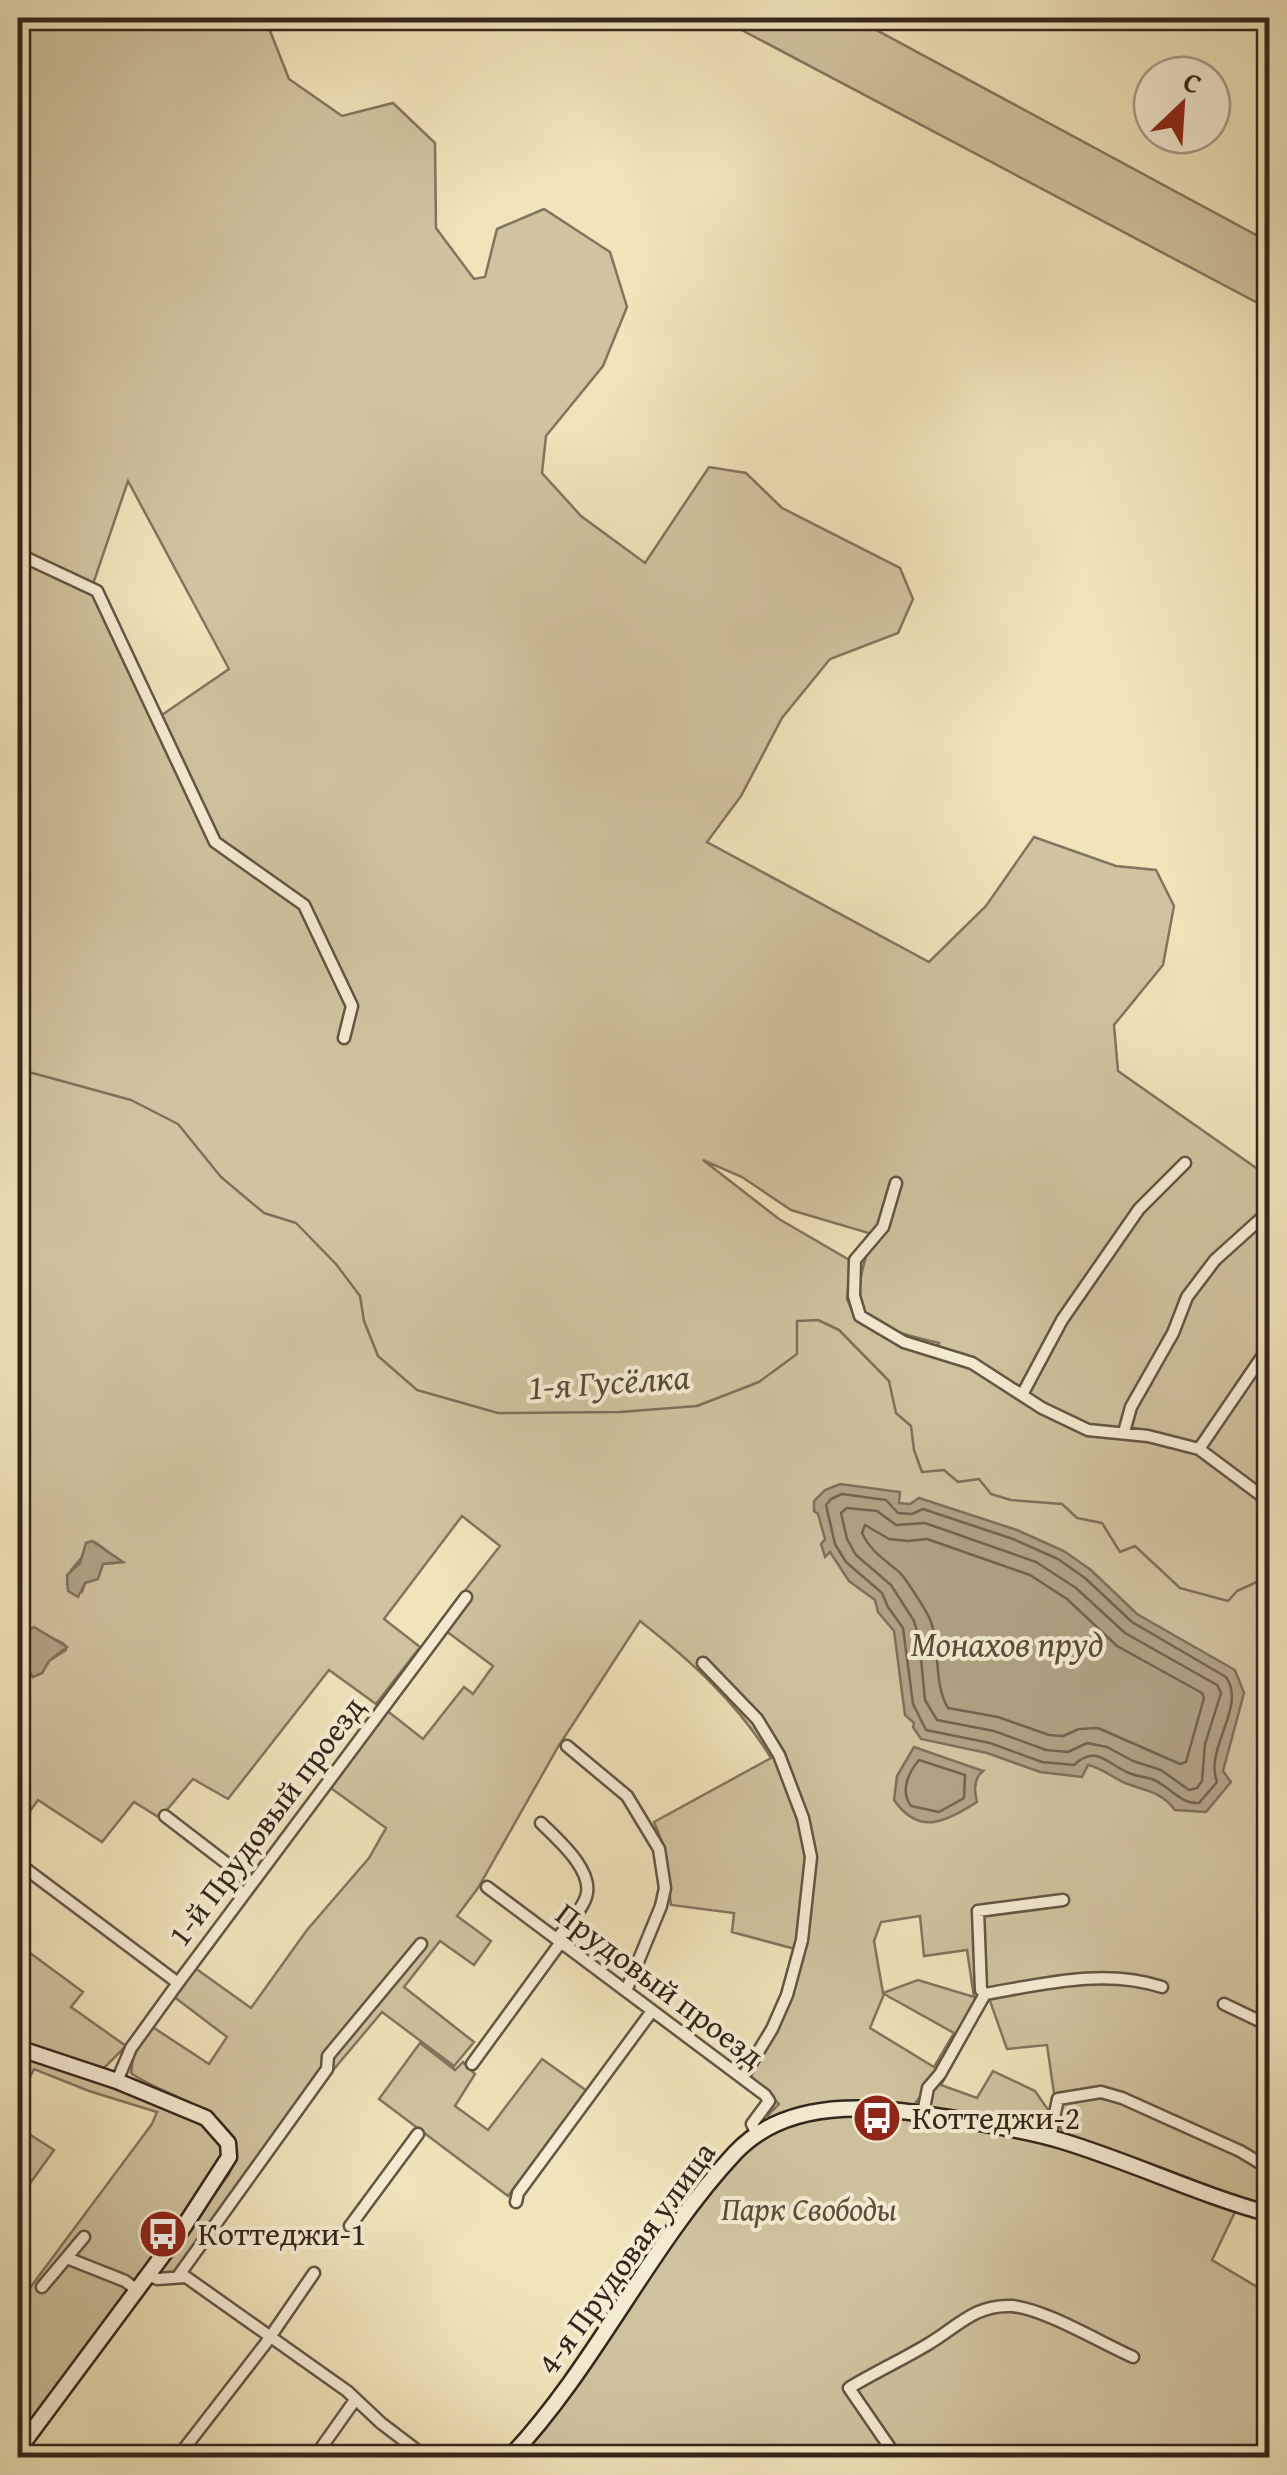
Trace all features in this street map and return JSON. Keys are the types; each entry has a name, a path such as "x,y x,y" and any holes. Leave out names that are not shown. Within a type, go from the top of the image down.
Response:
{"main road":[{"path":"18,2048 117,2081 206,2118 228,2144 229,2156 148,2275 18,2450"},
{"name":"4-я Прудовая улица","path":"509,2458 562,2394 703,2192 737,2151 785,2120 843,2109 923,2113 1050,2138 1270,2214"}],"street":[{"path":"18,554 97,591 216,842 304,905 352,1006 344,1038"},
{"path":"1022,1393 1062,1320 1139,1209 1186,1163"},
{"path":"896,1184 883,1227 855,1260 854,1296 860,1316 904,1342 972,1363 1042,1408 1088,1430 1124,1432 1200,1449 1269,1502"},
{"path":"1124,1432 1131,1407 1174,1333 1187,1298 1216,1260 1266,1214"},
{"path":"1200,1449 1270,1345"},
{"name":"1-й Прудовый проезд","path":"117,2081 131,2048 466,1597"},
{"path":"703,1664 756,1719 779,1755 803,1818 811,1857 802,1940 787,1994 772,2029 743,2077"},
{"path":"567,1746 627,1796 659,1849 665,1888 662,1906 626,1991"},
{"path":"165,1816 251,1882"},
{"path":"472,2064 586,1897 584,1873 540,1822"},
{"path":"18,1863 178,1983"},
{"name":"Прудовый проезд","path":"487,1887 743,2077 769,2101 752,2124 757,2135"},
{"path":"985,1994 981,1990 978,1911 1063,1900"},
{"path":"179,2275 328,2069 328,2056 421,1944"},
{"path":"985,1994 1102,1977 1140,1980 1162,1987"},
{"path":"923,2113 928,2088 940,2074 985,1994"},
{"path":"1224,2004 1270,2026"},
{"path":"516,2202 518,2192 652,2011"},
{"path":"1050,2138 1058,2099 1101,2092 1240,2151 1270,2169"},
{"path":"350,2226 418,2134"},
{"path":"42,2287 84,2237"},
{"path":"67,2258 124,2281 136,2290"},
{"path":"177,2458 314,2273"},
{"path":"148,2275 157,2279 179,2275 270,2335 427,2458"},
{"path":"898,2458 849,2388 932,2342 970,2314 1014,2306 1046,2315 1133,2358"},
{"path":"314,2458 355,2400"}],"green space":[{"path":"18,18 265,18 289,79 342,116 393,103 435,143 436,228 474,279 485,277 497,229 544,209 610,252 627,307 603,366 546,436 542,473 581,516 645,563 709,467 746,473 782,508 900,568 913,599 898,633 830,659 782,718 741,796 707,842 929,962 986,906 1034,837 1116,866 1156,870 1174,906 1163,965 1114,1025 1118,1071 1269,1177 1270,2068 1260,2089 1269,2094 1269,2207 1238,2200 1067,2134 1060,2128 1061,2104 1055,2100 1047,2045 1007,2049 989,1998 941,2085 977,2098 993,2071 1035,2091 1051,2114 1050,2124 1044,2129 931,2109 925,2090 914,2105 823,2106 769,2119 768,2115 779,2104 751,2076 749,2064 784,1992 795,1949 732,1932 734,1913 671,1905 664,1847 654,1822 771,1758 712,1683 640,1621 558,1747 478,1888 457,1916 491,1941 474,1965 440,1941 404,1987 474,2042 454,2066 382,2012 329,2075 187,2270 188,2275 178,2271 163,2273 159,2269 229,2174 235,2153 231,2136 220,2122 131,2073 134,2050 151,2026 209,2064 227,2037 173,1996 195,1968 251,2008 307,1930 369,1858 386,1828 328,1786 385,1709 423,1739 464,1687 473,1694 493,1666 438,1625 500,1546 462,1516 384,1619 420,1647 376,1704 329,1670 228,1799 193,1779 160,1818 134,1802 102,1842 38,1800 18,1828 18,1665 23,1661 33,1677 66,1650 64,1644 33,1630 18,1617","holes":["128,481 229,669 156,719 92,587","703,1160 742,1177 791,1210 872,1234 859,1284 863,1308 891,1330 939,1343 932,1354 855,1317 847,1299 851,1261 779,1219","95,1542 122,1562 103,1564 82,1592 67,1584 71,1570","982,1771 977,1775 974,1790 897,1776","920,1916 924,1956 967,1950 974,1997 918,1980 883,1993 874,1941 881,1922","884,1994 954,2033 934,2067 870,2028"]},
{"path":"719,18 854,18 1269,242 1269,309"},
{"path":"18,1944 83,1992 71,2007 126,2046 104,2068 18,2041"},
{"path":"420,2043 455,2070 463,2062 475,2074 455,2106 488,2130 542,2059 587,2091 508,2196 379,2099"},
{"path":"18,2054 172,2109 218,2136 223,2156 144,2269 18,2436 18,2304 157,2112 34,2069 25,2087 18,2084"},
{"name":"Парк Свободы","path":"843,2115 913,2117 1052,2143 1235,2212 1212,2260 1269,2294 1269,2457 513,2458 706,2194 738,2159 779,2130"},
{"path":"18,2127 54,2150 18,2200"}],"water":[{"name":"Монахов пруд","path":"840,1484 900,1492 899,1503 910,1504 919,1498 1017,1530 1064,1551 1091,1570 1137,1614 1235,1670 1244,1693 1223,1771 1231,1782 1206,1812 1175,1810 1158,1795 1093,1766 1088,1765 1082,1777 1040,1772 987,1753 921,1739 914,1723 905,1715 894,1631 878,1612 875,1600 849,1581 830,1552 825,1557 821,1544 825,1539 814,1501 825,1490"},
{"path":"92,1541 123,1562 103,1564 98,1579 85,1583 78,1597 68,1591 67,1575 80,1563 86,1543"},
{"path":"18,1617 29,1630 34,1627 67,1647 33,1677 23,1662 18,1665"},
{"path":"914,1747 983,1771 975,1785 977,1802 934,1822 914,1819 904,1811 894,1800 897,1776"}],"waterway":[{"name":"1-я Гусёлка","path":"18,1069 131,1100 178,1124 221,1177 264,1213 296,1223 336,1264 360,1296 364,1321 378,1356 417,1390 498,1413 620,1412 697,1406 759,1382 797,1354 797,1321 818,1320 839,1330 889,1381 896,1413 911,1426 922,1472 944,1470 958,1482 979,1479 991,1494 1011,1500 1062,1504 1077,1518 1102,1523 1120,1552 1135,1546 1180,1588 1228,1601 1237,1591 1270,1576"}],"place":[{"name":"Коттеджи-2","path":"877,2118"},
{"name":"Коттеджи-1","path":"163,2234"}]}
